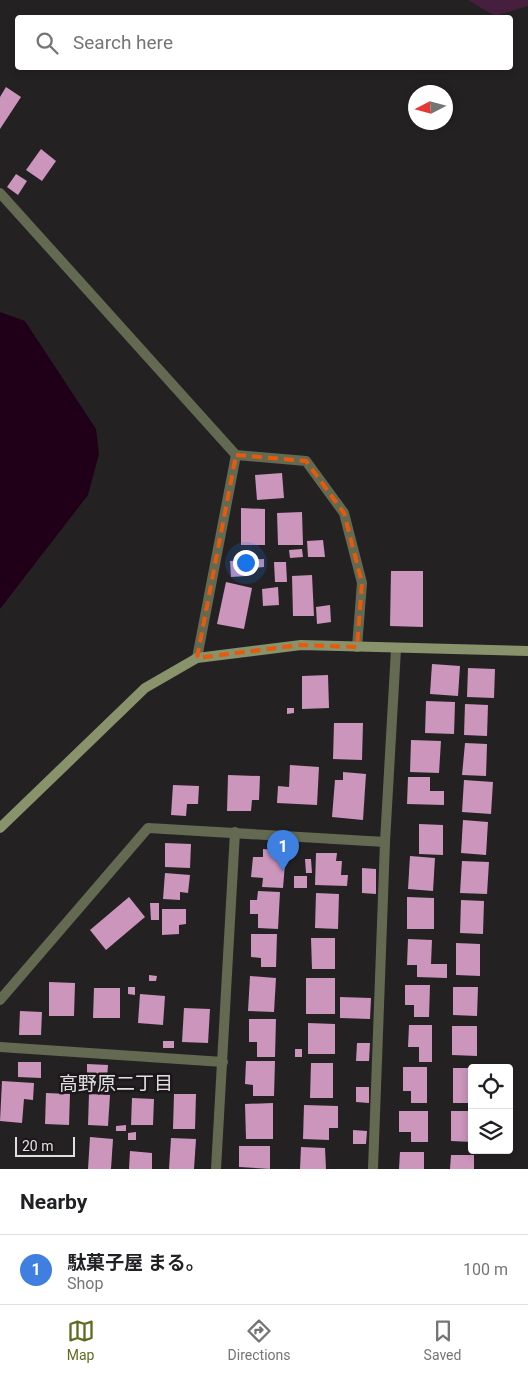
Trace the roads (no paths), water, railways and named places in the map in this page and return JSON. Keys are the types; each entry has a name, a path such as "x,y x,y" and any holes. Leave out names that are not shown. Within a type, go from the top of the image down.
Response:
{"street":[{"path":"0,193 236,455 306,461 344,513 362,583 357,647"},
{"path":"197,658 236,455"},
{"path":"0,828 145,688 197,658 301,645 528,651"},
{"path":"373,1169 385,842 396,649"},
{"path":"0,1000 148,828 385,842"},
{"path":"216,1169 236,832"},
{"path":"0,1047 223,1062"}],"place":[{"name":"駄菓子屋 まる。","path":"283,871"}],"district":[{"name":"高野原二丁目","path":"116,1083"}]}
